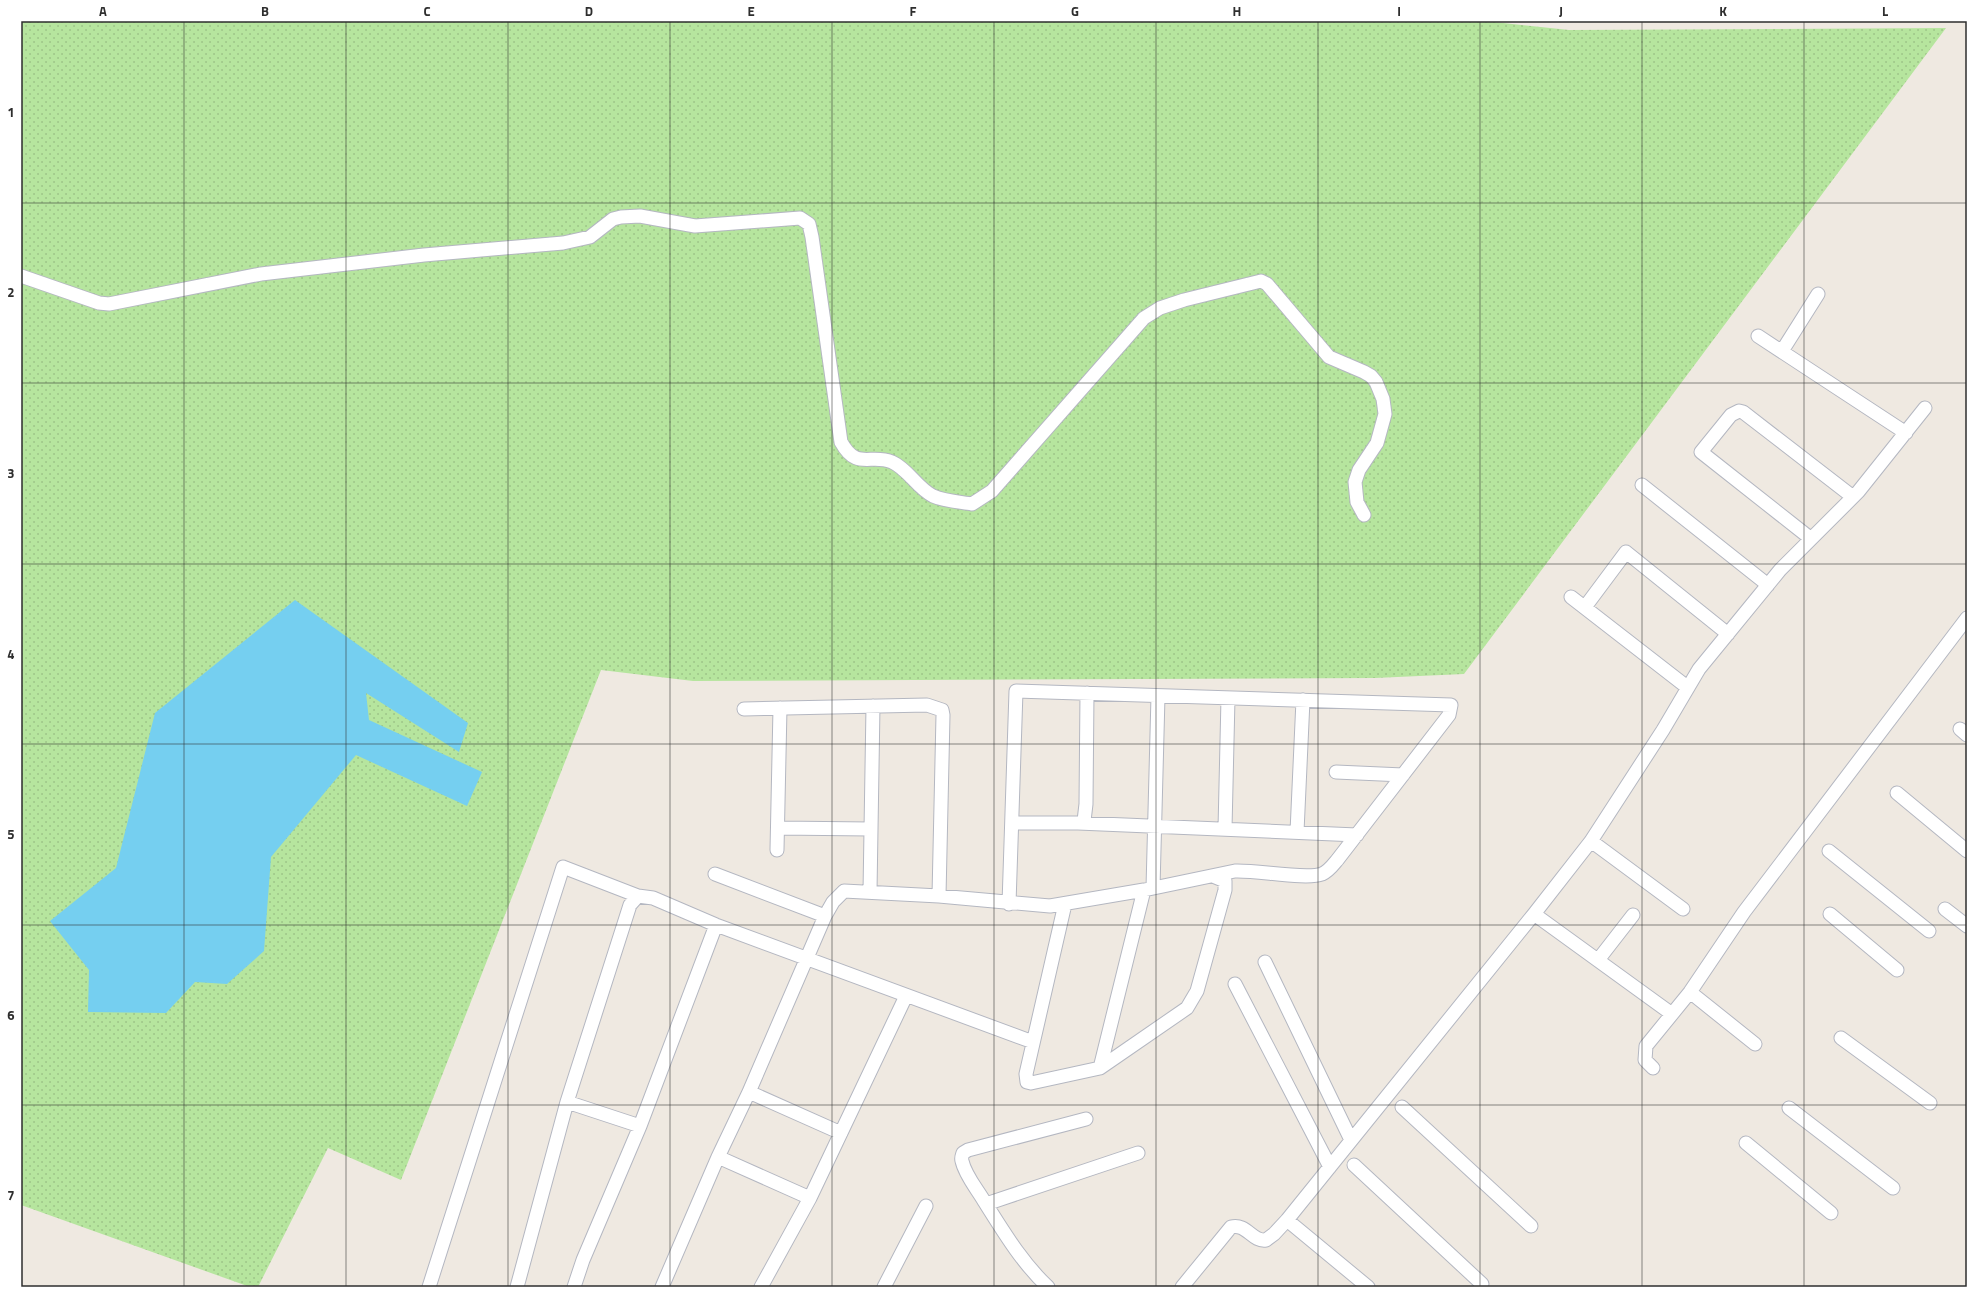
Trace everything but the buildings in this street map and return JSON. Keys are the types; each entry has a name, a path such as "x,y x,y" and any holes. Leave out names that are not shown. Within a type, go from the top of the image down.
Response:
{"street":[{"path":"21,276 99,303 109,304 261,274 424,255 563,243 590,237 613,219 621,217 640,216 695,226 800,218 809,224 812,237 841,442 852,457 858,459 891,462 933,496 972,504 992,491 1144,318 1160,308 1184,300 1261,281 1267,284 1329,358 1364,372 1371,376 1376,382 1385,414 1377,443 1359,470 1355,482 1357,502 1364,515"},
{"path":"1782,351 1818,294"},
{"path":"1758,336 1906,432"},
{"path":"1182,1287 1232,1227 1242,1227 1258,1239 1266,1240 1286,1220 1534,914 1591,841 1663,730 1699,669 1768,585 1810,538 1853,497 1925,408"},
{"path":"1810,538 1701,452 1731,415 1739,411 1743,412 1853,497"},
{"path":"1642,486 1768,585"},
{"path":"1584,608 1626,552 1728,634"},
{"path":"1571,597 1687,687"},
{"path":"1653,1068 1645,1060 1646,1046 1690,992 1744,912 1967,618"},
{"path":"662,1287 718,1157 750,1092 825,916 833,902 844,891 939,896 1009,904 1050,906 1149,889 1235,871 1248,870 1308,876 1319,875 1329,869 1357,835 1449,715 1451,705 1016,691 1009,904"},
{"path":"1078,823 1084,821 1086,817 1087,693"},
{"path":"1100,1068 1149,889 1155,826 1158,696"},
{"path":"1225,829 1228,698"},
{"path":"1297,832 1303,700"},
{"path":"744,709 927,705 942,710 944,715 939,896"},
{"path":"870,892 873,706"},
{"path":"777,850 780,708"},
{"path":"1336,772 1403,775"},
{"path":"1897,793 1967,851"},
{"path":"1012,823 1078,823 1357,835"},
{"path":"778,828 870,829"},
{"path":"1591,841 1683,909"},
{"path":"1829,851 1928,931"},
{"path":"429,1287 563,867 638,896 654,898 716,925 1033,1042"},
{"path":"715,874 825,916"},
{"path":"1065,904 1026,1074 1027,1082 1031,1083 1100,1068 1178,1015 1192,1001 1197,991 1226,890 1225,881 1213,876"},
{"path":"517,1287 567,1102 630,905 638,896"},
{"path":"1945,909 1967,926"},
{"path":"1534,914 1672,1014"},
{"path":"1830,914 1897,970"},
{"path":"1598,960 1633,915"},
{"path":"574,1287 583,1260 640,1126 716,925"},
{"path":"1265,962 1351,1140"},
{"path":"1235,984 1330,1166"},
{"path":"1690,992 1755,1044"},
{"path":"760,1287 810,1198 906,996"},
{"path":"1841,1038 1930,1103"},
{"path":"750,1092 841,1133"},
{"path":"567,1102 640,1126"},
{"path":"1402,1107 1530,1226"},
{"path":"1788,1108 1893,1188"},
{"path":"1048,1287 1020,1255 986,1204 962,1162 961,1157 963,1152 1086,1119"},
{"path":"1746,1143 1831,1213"},
{"path":"986,1204 1138,1153"},
{"path":"718,1157 810,1198"},
{"path":"1354,1164 1482,1284"},
{"path":"884,1287 926,1206"},
{"path":"1286,1220 1368,1287"}],"green space":[{"path":"21,21 1485,21 1569,30 1946,28 1464,674 1375,678 693,681 601,670 401,1180 328,1148 258,1287 250,1287 21,1205"}],"water":[{"path":"295,600 468,723 459,752 366,693 369,720 482,772 467,806 356,755 271,857 264,951 227,984 195,982 166,1013 88,1012 89,970 50,921 116,868 155,713"}]}
